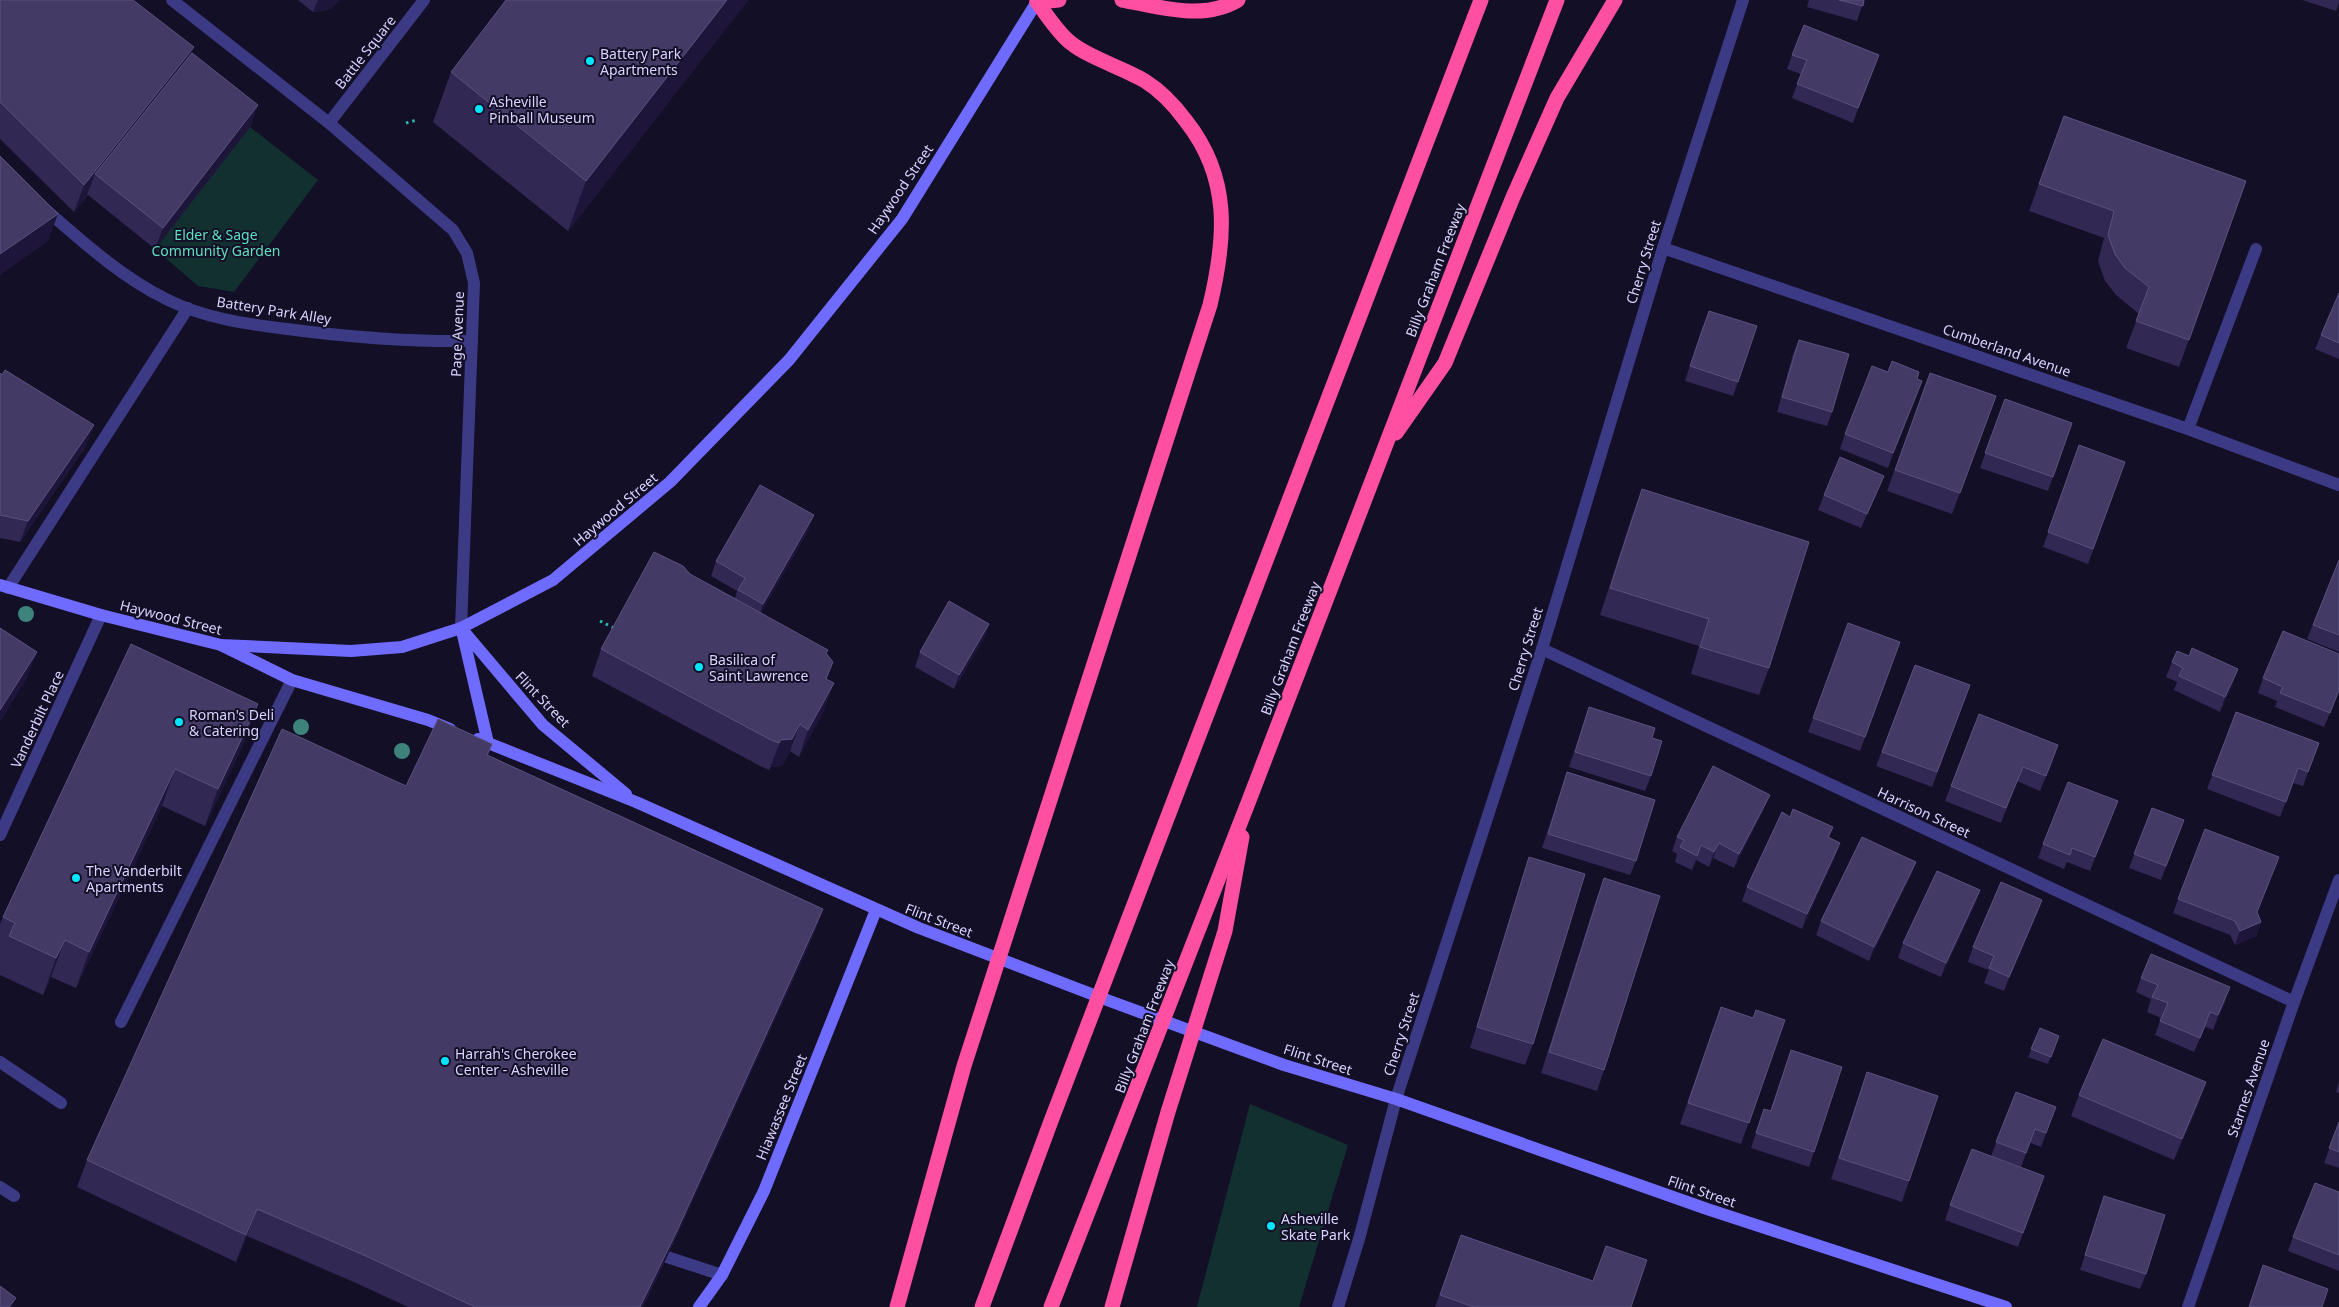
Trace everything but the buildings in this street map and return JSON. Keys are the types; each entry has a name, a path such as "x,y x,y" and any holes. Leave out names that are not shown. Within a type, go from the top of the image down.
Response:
{"highway":[{"path":"1035,1 1059,0"},
{"path":"1122,0 1191,13 1229,5 1238,0"},
{"path":"982,1307 1051,1121 1481,0"},
{"name":"Billy Graham Freeway","path":"1051,1307 1248,803 1557,0"},
{"path":"1382,453 1445,363 1512,197 1557,98 1615,0"},
{"path":"897,1307 964,1066 1207,314 1219,266 1221,200 1213,165 1193,130 1175,107 1146,82 1070,43 1035,1"},
{"path":"1112,1307 1168,1112 1225,931 1248,803"}],"street":[{"name":"Page Avenue","path":"172,0 329,123 453,230 467,252 474,283 461,628 488,743"},
{"name":"Battle Square","path":"329,123 424,0"},
{"name":"Cherry Street","path":"1338,1307 1359,1240 1396,1099 1542,648 1663,248 1743,0"},
{"name":"Haywood Street","path":"4,587 101,615 220,645 368,650 402,647 461,628 553,580 670,482 789,360 902,219 1035,1"},
{"name":"Battery Park Alley","path":"33,198 101,257 135,282 167,300 188,308 251,324 312,332 409,342 472,341"},
{"name":"Cumberland Avenue","path":"1663,248 2188,429 2339,485"},
{"path":"2188,429 2256,248"},
{"path":"4,587 188,308"},
{"name":"Vanderbilt Place","path":"0,835 101,615"},
{"name":"Flint Street","path":"461,628 543,725 636,802"},
{"name":"Flint Street","path":"220,645 292,680 428,720 488,743 636,802 919,928 1284,1065 1396,1099 1707,1209 2006,1307"},
{"name":"Harrison Street","path":"1542,648 2294,1002"},
{"path":"121,1022 292,680"},
{"name":"Starnes Avenue","path":"2188,1307 2294,1002 2339,880"},
{"name":"Hiawassee Street","path":"700,1307 722,1275 764,1191 876,910"},
{"path":"0,1062 60,1103"},
{"path":"0,1187 14,1196"},
{"path":"667,1258 722,1275"}],"path":[{"path":"406,123 417,120"},
{"path":"600,621 616,629"}],"green space":[{"name":"Elder & Sage Community Garden","path":"250,127 318,180 234,292 198,286 155,249"},
{"name":"Asheville Skate Park","path":"1250,1104 1348,1145 1299,1307 1197,1307"}],"place":[{"name":"Battery Park Apartments","path":"590,61"},
{"name":"Asheville Pinball Museum","path":"479,109"},
{"name":"Basilica of Saint Lawrence","path":"699,667"},
{"name":"Roman's Deli & Catering","path":"179,722"},
{"name":"The Vanderbilt Apartments","path":"76,878"},
{"name":"Harrah's Cherokee Center - Asheville","path":"445,1061"},
{"name":"Asheville Skate Park","path":"1271,1226"}]}
